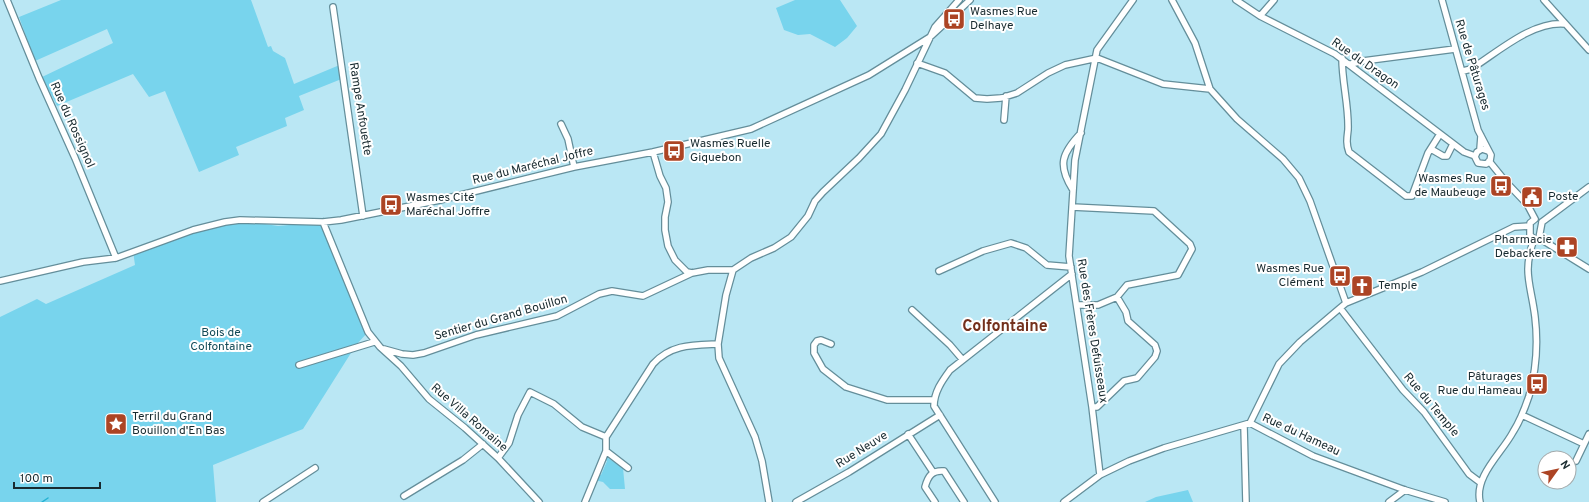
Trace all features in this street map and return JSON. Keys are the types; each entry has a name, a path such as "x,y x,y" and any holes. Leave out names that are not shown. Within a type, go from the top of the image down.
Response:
{"street":[{"name":"Rue du Rossignol","path":"7,0 116,258"},
{"path":"769,502 762,461 755,437 719,358 718,344 726,295 733,270 751,258 774,248 790,237 808,216 815,201 881,134 894,112 935,27 959,0"},
{"name":"Rue du Maréchal Joffre","path":"0,281 83,262 116,258 194,230 225,222 240,220 323,222 363,216 455,197 574,167 653,152 751,129 869,75 930,37 970,0"},
{"name":"Rue des Frères Defuisseaux","path":"1100,475 1092,407 1069,256 1075,160 1097,58 1097,50 1133,0"},
{"path":"1172,0 1195,43 1210,89 1238,119 1284,159 1299,178 1310,201 1346,303"},
{"name":"Rue du Dragon","path":"1236,0 1260,16 1342,58 1453,144 1466,153 1475,156"},
{"path":"1260,16 1274,0"},
{"name":"Rue de Pâturages","path":"1442,0 1481,136 1480,149"},
{"path":"1544,0 1589,50"},
{"name":"Rampe Anfouette","path":"333,7 363,216"},
{"path":"1463,71 1471,68 1530,31 1545,25 1565,24"},
{"path":"1350,64 1362,61 1455,49"},
{"path":"917,63 945,73 975,98 987,99 1017,93 1048,73 1065,65 1097,58 1163,84 1210,89"},
{"path":"1342,58 1342,70 1348,111 1346,146 1349,152 1406,196 1412,196 1431,149 1440,134"},
{"path":"1004,120 1006,96"},
{"path":"561,124 568,139 574,167"},
{"name":"Rue des Frères Defuisseaux","path":"1073,190 1066,179 1063,167 1065,152 1081,133"},
{"name":"Rue de Pâturages","path":"1481,136 1487,144 1488,150"},
{"path":"1431,149 1443,156 1447,156 1453,144"},
{"path":"1480,149 1488,150 1491,155 1489,161 1485,164 1480,164 1476,161 1476,152 1480,149"},
{"path":"653,152 660,176 666,188 668,202 665,217 668,246 675,260 687,272 692,273"},
{"path":"1489,161 1506,182 1528,204 1535,219 1542,222"},
{"path":"1480,502 1479,492 1481,483 1522,415 1531,387 1534,362 1535,322 1527,269 1542,222 1589,188"},
{"path":"1072,207 1154,211 1190,244 1192,249 1178,275 1127,285 1117,297 1098,305 1076,304"},
{"path":"1535,219 1531,220 1530,235 1589,268"},
{"name":"Rue Villa Romaine","path":"323,222 368,332 374,342 400,366 429,399 466,428 498,458 539,502"},
{"path":"1250,423 1279,364 1300,342 1346,303 1422,272 1514,227 1530,226"},
{"path":"939,271 983,251 1011,243 1026,248 1047,265 1071,267"},
{"name":"Sentier du Grand Bouillon","path":"380,348 402,354 413,355 424,353 476,335 557,316 599,294 612,291 643,296 692,273 708,270 733,270"},
{"path":"995,502 934,406 934,400 939,384 950,370 962,359 1072,274"},
{"path":"1092,407 1097,407 1124,381 1137,378 1155,357 1157,351 1155,346 1128,321 1126,312 1117,297"},
{"name":"Rue du Temple","path":"1340,308 1403,390 1424,412 1469,474 1481,483"},
{"path":"912,310 950,345 962,359"},
{"path":"831,344 821,340 817,341 814,345 814,353 823,369 846,387 886,400 934,400"},
{"path":"299,365 374,342"},
{"path":"585,502 606,451 606,437 637,391 644,375 663,353 691,345 718,344"},
{"path":"498,458 509,444 518,415 530,392 554,404 582,427 606,437"},
{"name":"Rue Neuve","path":"796,502 940,415"},
{"path":"1522,415 1584,444"},
{"name":"Rue du Hameau","path":"1064,502 1100,475 1164,448 1244,426 1250,423 1313,456 1404,490 1445,502"},
{"path":"1244,426 1246,502"},
{"path":"908,434 933,472"},
{"path":"1577,459 1589,434"},
{"path":"404,496 463,460 483,444"},
{"path":"606,451 628,468"},
{"path":"263,502 315,468"},
{"path":"935,502 925,487 928,478 933,472 944,471 964,502"},
{"path":"1389,502 1404,490"}],"green space":[{"path":"61,0 251,0 268,47 271,46 273,51 285,58 294,84 342,64 344,78 299,96 304,110 285,118 287,126 236,147 239,155 199,172 165,91 149,97 133,74 57,106 42,77 113,43 107,29 35,61 19,17"},
{"path":"795,0 840,0 857,26 847,38 835,47 810,34 798,35 784,30 776,8"},
{"name":"Bois de Colfontaine","path":"240,220 278,226 323,222 368,332 356,345 303,429 213,465 216,502 0,502 0,317 37,299 46,304 135,265 133,251 174,237"},
{"path":"608,458 623,468 625,489 610,489 603,482 594,480 596,473 601,475 607,461 604,459"},
{"path":"1188,490 1193,502 1145,502 1156,497"}],"waterway":[{"path":"42,502 48,498"}],"place":[{"name":"Wasmes Rue Delhaye","path":"954,19"},
{"name":"Wasmes Ruelle Giquebon","path":"674,151"},
{"name":"Wasmes Rue de Maubeuge","path":"1501,186"},
{"name":"Poste","path":"1532,197"},
{"name":"Wasmes Cité Maréchal Joffre","path":"391,205"},
{"name":"Pharmacie Debackere","path":"1567,247"},
{"name":"Wasmes Rue Clément","path":"1340,276"},
{"name":"Temple","path":"1362,286"},
{"name":"Pâturages Rue du Hameau","path":"1537,384"},
{"name":"Terril du Grand Bouillon d'En Bas","path":"116,424"}],"district":[{"name":"Colfontaine","path":"1005,327"}]}
